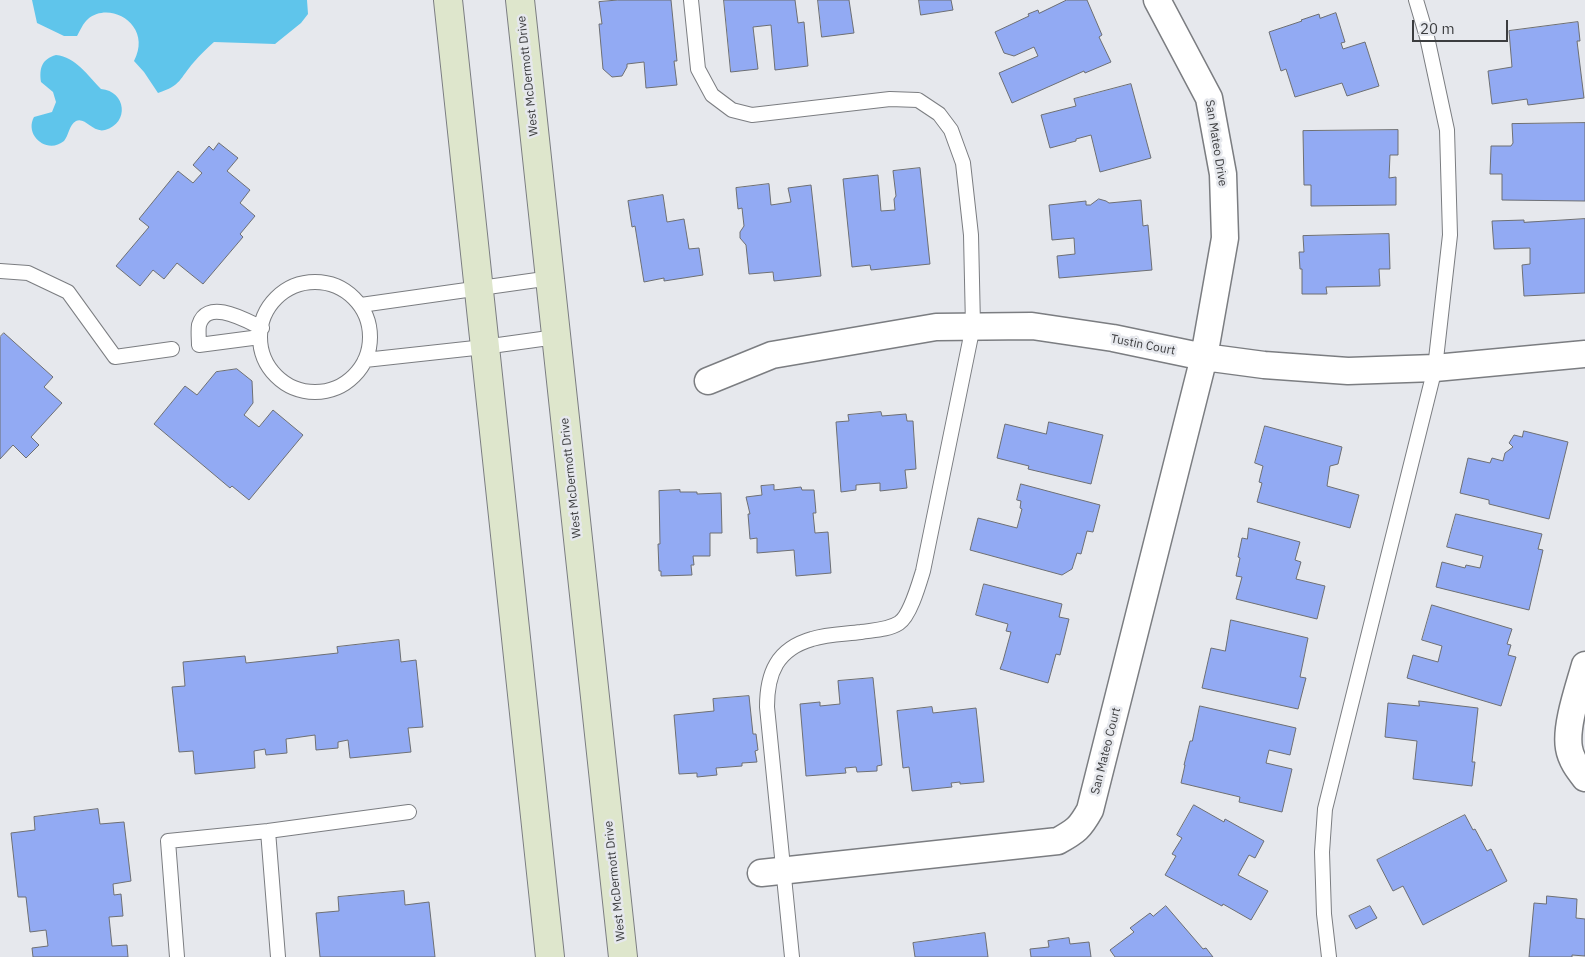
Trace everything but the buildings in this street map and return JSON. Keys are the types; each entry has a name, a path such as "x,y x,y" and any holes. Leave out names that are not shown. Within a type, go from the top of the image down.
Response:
{"main road":[{"path":"448,0 550,957"},
{"name":"West McDermott Drive","path":"520,0 623,957"}],"street":[{"name":"San Mateo Drive","path":"1157,0 1209,98 1223,174 1225,238 1204,357"},
{"name":"Tustin Court","path":"708,381 772,355 936,326 1032,326 1113,338 1204,357 1264,365 1348,371 1435,368 1585,354"},
{"name":"San Mateo Court","path":"773,872 1058,841 1076,831 1083,823 1090,810 1095,793 1204,357"},
{"path":"1585,665 1569,730 1569,747 1574,764 1585,778"}],"lane":[{"path":"691,0 698,69 712,95 732,110 752,115 890,99 918,100 938,114 951,130 964,163 970,235 973,326 923,571 913,602 900,623 881,630 813,638 796,645 782,656 772,671 767,688 773,872 792,957"},
{"path":"1329,957 1324,914 1322,852 1325,809 1435,368 1450,235 1447,130 1427,37 1416,0"},
{"path":"0,270 28,274 68,292 115,357 172,349"},
{"path":"361,305 551,278"},
{"path":"306,282 322,282 346,290 361,305 367,318 370,332 369,346 365,360 357,372 346,382 331,390 314,392 297,389 282,381 271,368 263,354 262,321 268,307 278,295 306,282"},
{"path":"215,311 236,315 261,332 199,346 199,325 205,316 215,311"},
{"path":"365,360 556,337"},
{"path":"177,957 168,841 268,831 409,812"},
{"path":"268,831 278,957"}],"water":[{"path":"32,0 307,0 308,14 301,23 275,44 214,42 196,59 176,84 158,93 134,61 138,48 138,37 134,27 127,20 118,15 108,13 97,14 86,21 77,36 64,36 37,23"},
{"path":"56,55 70,59 101,89 116,95 122,108 118,121 113,126 100,130 83,121 76,121 64,141 51,146 39,141 32,130 32,124 34,117 52,112 56,102 53,92 41,82 40,77 42,65 47,59"}]}
